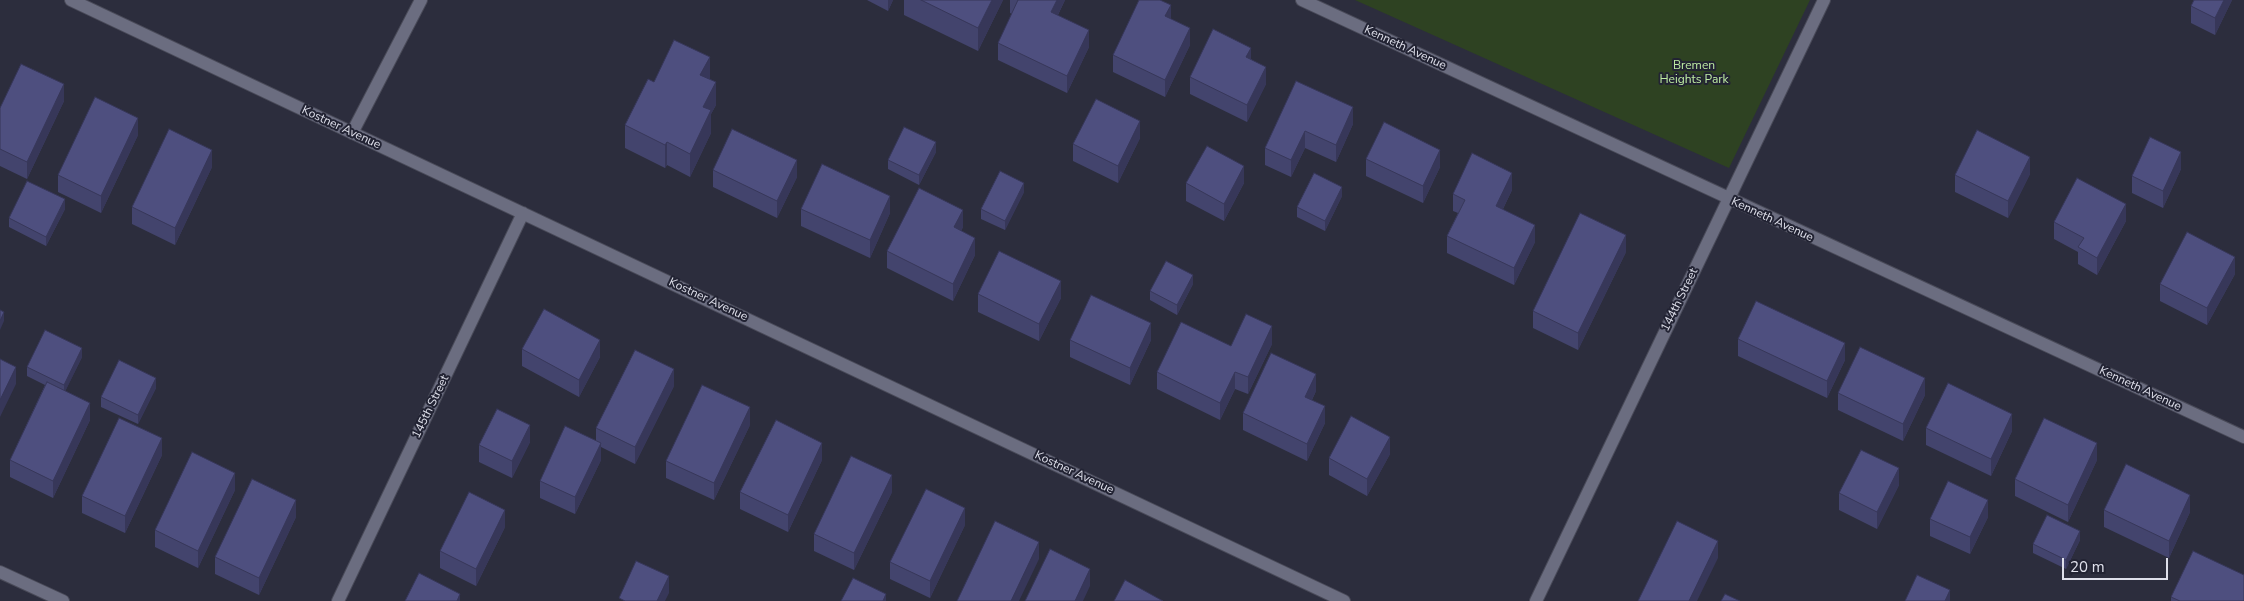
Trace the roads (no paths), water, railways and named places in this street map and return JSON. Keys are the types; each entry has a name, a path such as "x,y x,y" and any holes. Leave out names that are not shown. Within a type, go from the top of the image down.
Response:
{"street":[{"name":"Kostner Avenue","path":"71,0 1344,601"},
{"path":"352,133 421,0"},
{"name":"Kenneth Avenue","path":"1302,0 2244,437"},
{"name":"144th Street","path":"1536,601 1824,0"},
{"name":"145th Street","path":"338,601 523,213"},
{"path":"0,572 63,601"}],"park label":[{"name":"Bremen Heights Park","path":"1694,73"}]}
